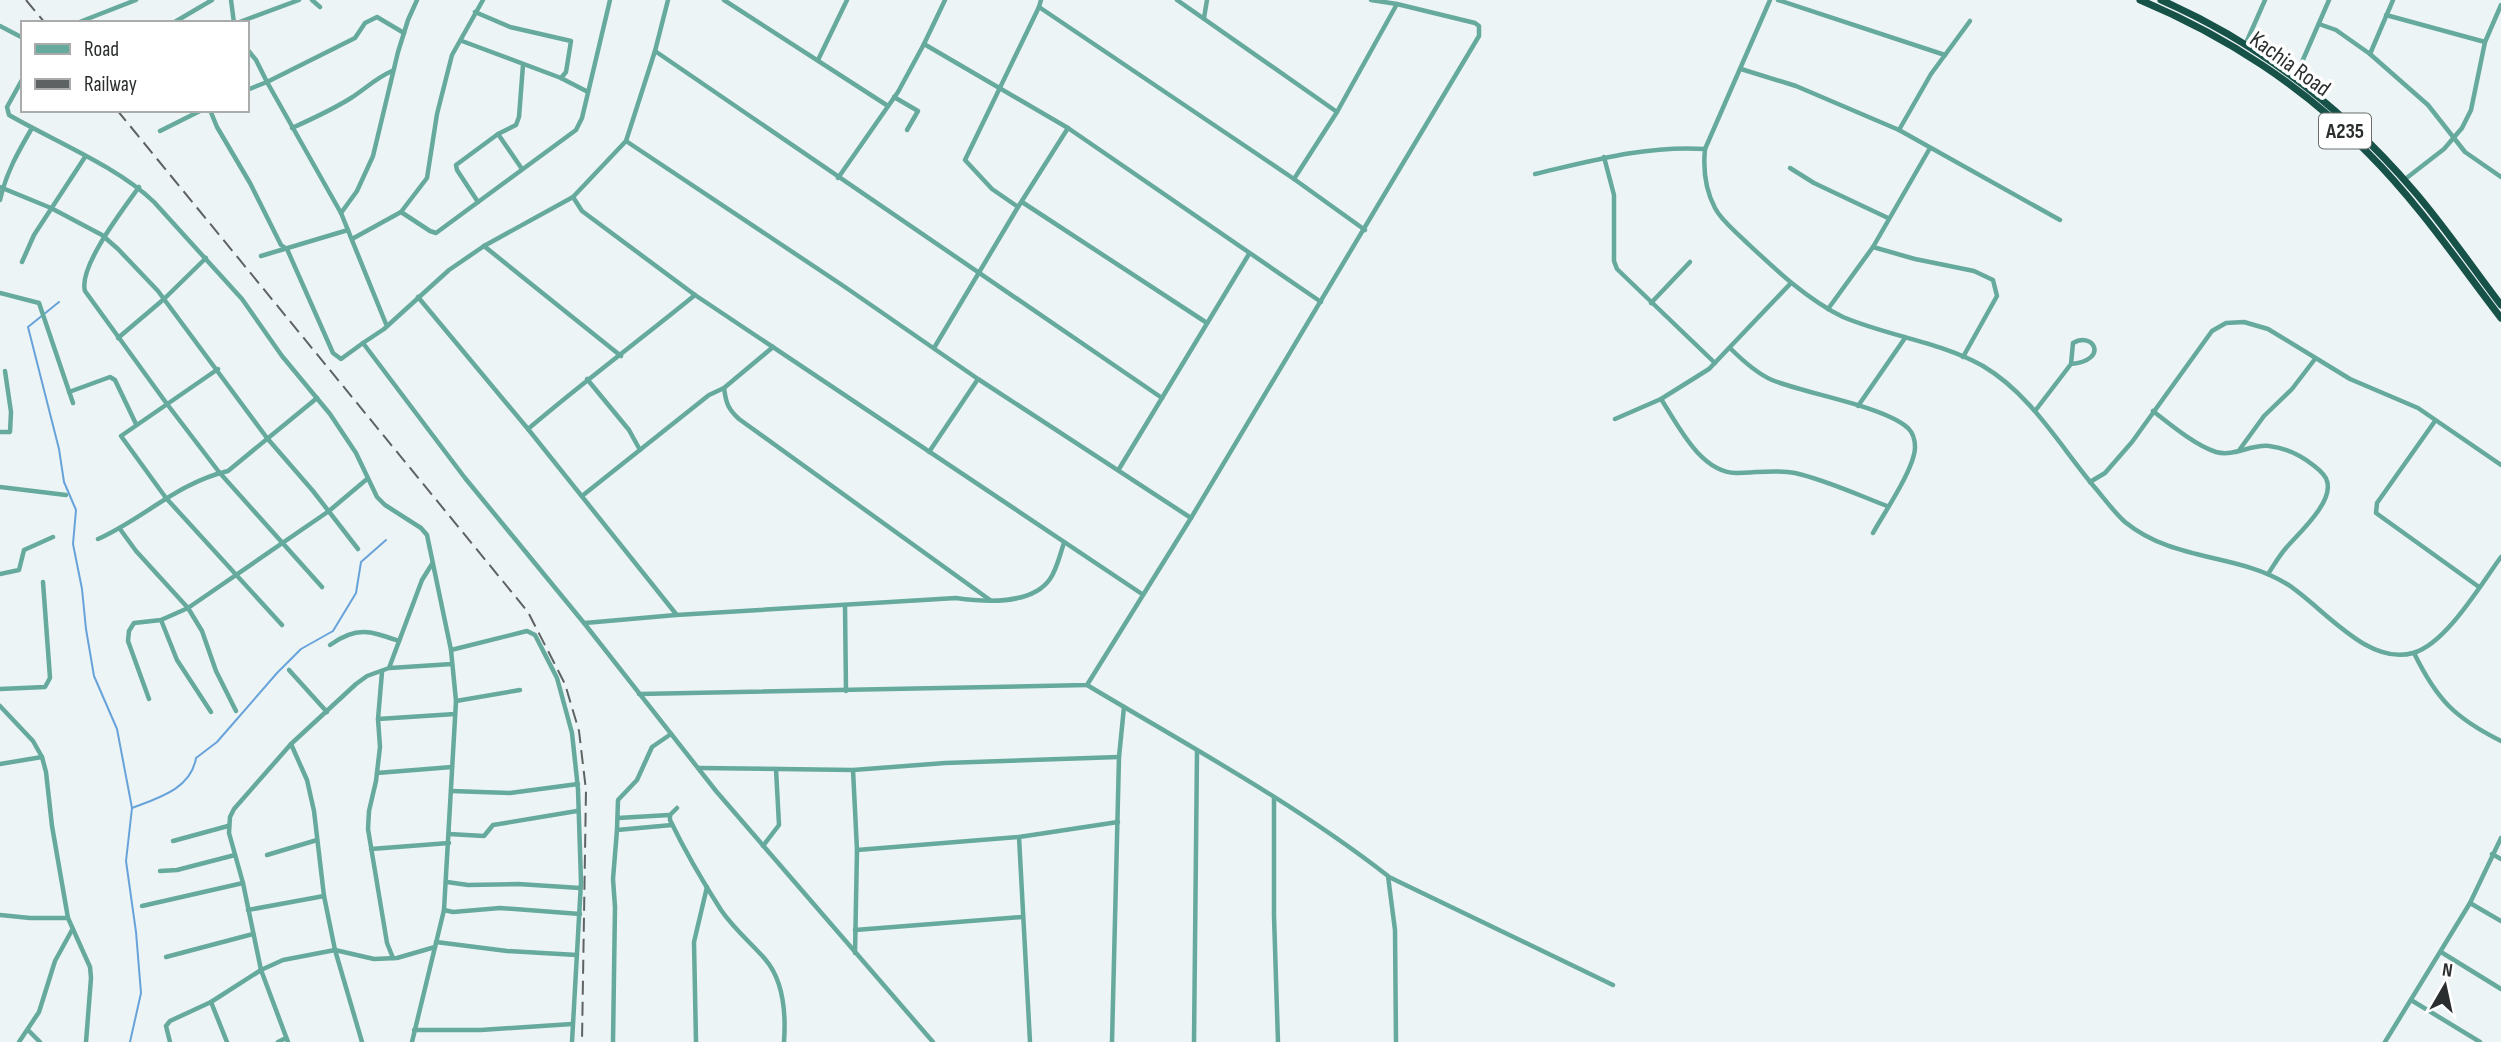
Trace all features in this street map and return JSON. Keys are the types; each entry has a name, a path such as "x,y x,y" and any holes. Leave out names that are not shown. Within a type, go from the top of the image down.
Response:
{"highway":[{"name":"Kachia Road","path":"2140,0 2176,16 2232,47 2274,74 2332,119 2393,179 2501,318"},
{"name":"Kachia Road","path":"2161,0 2246,43 2295,78 2352,126 2404,180 2501,305"}],"street":[{"path":"82,21 136,0"},
{"path":"176,21 212,0"},
{"path":"231,0 236,21"},
{"path":"241,21 299,0"},
{"path":"312,0 320,7"},
{"path":"341,213 357,191 373,156 393,70 417,0"},
{"path":"352,239 401,212 427,178 440,102 452,55 483,0"},
{"path":"401,212 435,233 576,130 582,118 610,0"},
{"path":"211,112 281,245 287,248 336,357 341,359 386,325 449,270 484,246 573,197 626,141 655,51 668,0"},
{"path":"724,0 888,106"},
{"path":"818,60 847,0"},
{"path":"838,178 894,97 925,44 945,0"},
{"path":"1041,0 1002,87 965,160 992,189 1207,323"},
{"path":"1177,0 1337,113"},
{"path":"1204,18 1207,0"},
{"path":"1087,685 1191,518 1479,36 1480,31 1475,23 1371,0"},
{"path":"1770,0 1705,149 1705,180 1721,218 1791,283 1828,309 1860,324 1963,357 2005,381 2035,411 2124,521 2154,541 2268,574 2287,584 2359,642 2378,652 2398,655 2414,653 2438,638 2452,624 2501,557"},
{"path":"1779,0 1945,55"},
{"path":"2246,43 2265,0"},
{"path":"2295,78 2329,0"},
{"path":"2370,54 2393,0"},
{"path":"1294,179 1337,113 1397,4"},
{"path":"2404,180 2454,139 2471,110 2485,42 2501,5"},
{"path":"1039,7 1294,179 1364,230"},
{"path":"475,12 510,27 571,41 566,72 561,78"},
{"path":"2386,15 2485,42"},
{"path":"248,90 355,38 365,23 377,17 404,33"},
{"path":"1899,130 1931,74 1969,21"},
{"path":"2319,24 2336,30 2370,54 2428,105 2474,161 2501,177"},
{"path":"0,26 21,37"},
{"path":"462,41 561,78 588,92"},
{"path":"925,44 1068,128 1321,302"},
{"path":"248,50 341,213 386,319 386,325"},
{"path":"655,51 1162,398"},
{"path":"478,202 456,165 498,134 516,125 523,65"},
{"path":"1741,69 1796,86 1899,130 2060,220"},
{"path":"292,128 343,103 377,78 393,70"},
{"path":"7,111 21,82"},
{"path":"894,97 918,111 907,130"},
{"path":"0,109 139,187 242,299 356,453 377,497 428,535 451,650 456,701 444,910 412,1042"},
{"path":"160,131 198,112"},
{"path":"0,200 1,187 32,128"},
{"path":"934,348 1068,128"},
{"path":"498,134 522,169"},
{"path":"626,141 978,379 1191,518"},
{"path":"1535,174 1604,157 1660,148 1705,149"},
{"path":"1828,309 1873,247 1930,148"},
{"path":"22,262 34,235 85,157"},
{"path":"1604,157 1614,195 1614,261 1622,276 1715,363"},
{"path":"1790,168 1814,183 1888,218"},
{"path":"1,187 51,208 104,237 164,299 267,438 358,549"},
{"path":"139,187 104,237 83,284 85,291 219,472 322,587"},
{"path":"573,197 582,211 695,295 1142,594"},
{"path":"261,256 348,230"},
{"path":"484,246 621,356"},
{"path":"1873,247 1973,271 1993,280 1997,296 1963,357"},
{"path":"1119,469 1249,254"},
{"path":"118,338 206,258"},
{"path":"1651,303 1690,262"},
{"path":"1615,419 1661,399 1701,375 1791,283"},
{"path":"0,293 39,303 73,403"},
{"path":"528,429 695,295"},
{"path":"418,297 528,429 676,615"},
{"path":"2090,482 2105,473 2132,442 2212,331 2226,323 2244,322 2268,330 2377,392 2418,408 2501,466"},
{"path":"1858,406 1905,338"},
{"path":"2035,411 2071,364 2073,343 2079,340 2092,343 2095,349 2093,356 2088,361 2071,364"},
{"path":"363,343 465,478 698,768 933,1042"},
{"path":"582,496 709,396 724,388 773,347"},
{"path":"1730,348 1745,363 1768,379 1895,419 1909,429 1914,437 1913,462 1873,533"},
{"path":"2240,449 2264,416 2292,388 2315,359"},
{"path":"218,369 121,436 166,498 282,625"},
{"path":"0,432 10,432 11,412 5,371"},
{"path":"69,392 110,377 115,380 136,424"},
{"path":"587,379 629,430 640,450"},
{"path":"929,452 978,379"},
{"path":"724,388 726,402 739,419 990,600"},
{"path":"98,539 166,498 219,472 228,471 317,398"},
{"path":"1661,399 1705,459 1720,470 1734,473 1797,473 1887,506"},
{"path":"2153,411 2215,452 2227,454 2240,449 2265,446 2286,449 2303,457 2320,471 2328,482 2326,493 2311,523 2286,548 2268,574"},
{"path":"2435,421 2377,503 2376,513 2479,587"},
{"path":"149,699 128,641 129,631 134,623 161,620 188,608 328,511 367,478"},
{"path":"0,487 66,495"},
{"path":"120,528 136,551 188,608 202,631 216,671 236,710"},
{"path":"0,575 19,570 22,552 52,537"},
{"path":"584,623 957,598 990,600 1023,597 1038,590 1049,580 1064,543"},
{"path":"389,668 422,580 433,563"},
{"path":"0,689 45,687 48,684 50,678 43,582"},
{"path":"845,605 846,691"},
{"path":"161,620 177,660 211,712"},
{"path":"330,645 343,636 362,631 399,641"},
{"path":"451,650 527,631 535,635 562,697 572,733 578,784 580,914 572,1042"},
{"path":"2414,653 2444,703 2474,727 2501,741"},
{"path":"278,1042 287,1040 261,971 228,826 234,809 291,744 367,676 389,668 452,664"},
{"path":"289,670 327,712"},
{"path":"382,672 378,719 380,747 369,811 371,849 387,943 394,958"},
{"path":"639,694 1087,685 1274,797 1352,848 1388,876 1613,985"},
{"path":"456,701 520,690"},
{"path":"0,706 33,741 42,757 46,772 52,826 68,918 90,967 86,1042"},
{"path":"1112,1042 1119,757 1124,707"},
{"path":"378,719 455,714"},
{"path":"613,1042 613,878 618,800 637,780 652,747 671,734"},
{"path":"291,744 307,780 335,950 362,1042"},
{"path":"1194,1042 1197,751"},
{"path":"0,764 42,757"},
{"path":"698,768 853,770 945,763 1119,757"},
{"path":"377,773 452,767"},
{"path":"763,846 779,825 776,769"},
{"path":"853,770 857,850 855,953"},
{"path":"451,791 510,793 578,784"},
{"path":"1274,797 1278,1042"},
{"path":"618,818 670,815 677,808"},
{"path":"449,834 484,836 493,825 578,811"},
{"path":"670,815 672,825 723,912 766,961 777,982 784,1000 784,1042"},
{"path":"857,850 1019,837 1118,822"},
{"path":"617,830 672,825"},
{"path":"173,841 228,826"},
{"path":"1019,837 1030,1042"},
{"path":"2385,1042 2470,903 2501,838"},
{"path":"268,855 317,840"},
{"path":"371,849 449,843"},
{"path":"2492,854 2501,859"},
{"path":"160,871 177,870 235,855"},
{"path":"1388,876 1395,930 1396,1042"},
{"path":"447,882 580,888"},
{"path":"142,906 243,883"},
{"path":"696,1042 694,942 707,886"},
{"path":"248,910 324,896"},
{"path":"2470,903 2501,921"},
{"path":"444,910 453,912 500,908 580,914"},
{"path":"0,915 68,918"},
{"path":"855,930 1022,918"},
{"path":"19,1042 39,1012 55,961 72,929"},
{"path":"166,957 253,934"},
{"path":"170,1042 166,1026 170,1021 211,1002 282,960 335,950 374,959 394,958 436,944 577,955"},
{"path":"2441,952 2501,989"},
{"path":"2411,1000 2480,1042"},
{"path":"211,1002 227,1042"},
{"path":"414,1030 481,1030 572,1024"},
{"path":"28,1030 40,1042"}],"waterway":[{"path":"59,302 28,327 59,449 64,482 76,510 73,544 94,676 117,729 132,808 126,861 141,993 130,1042"},
{"path":"132,808 162,796 180,785 193,769 196,758 217,742 277,673 301,649 333,631 356,593 361,562 386,540"}],"railway":[{"path":"26,0 43,21"},
{"path":"119,112 528,612 565,684 579,731 586,790 582,1042"}]}
